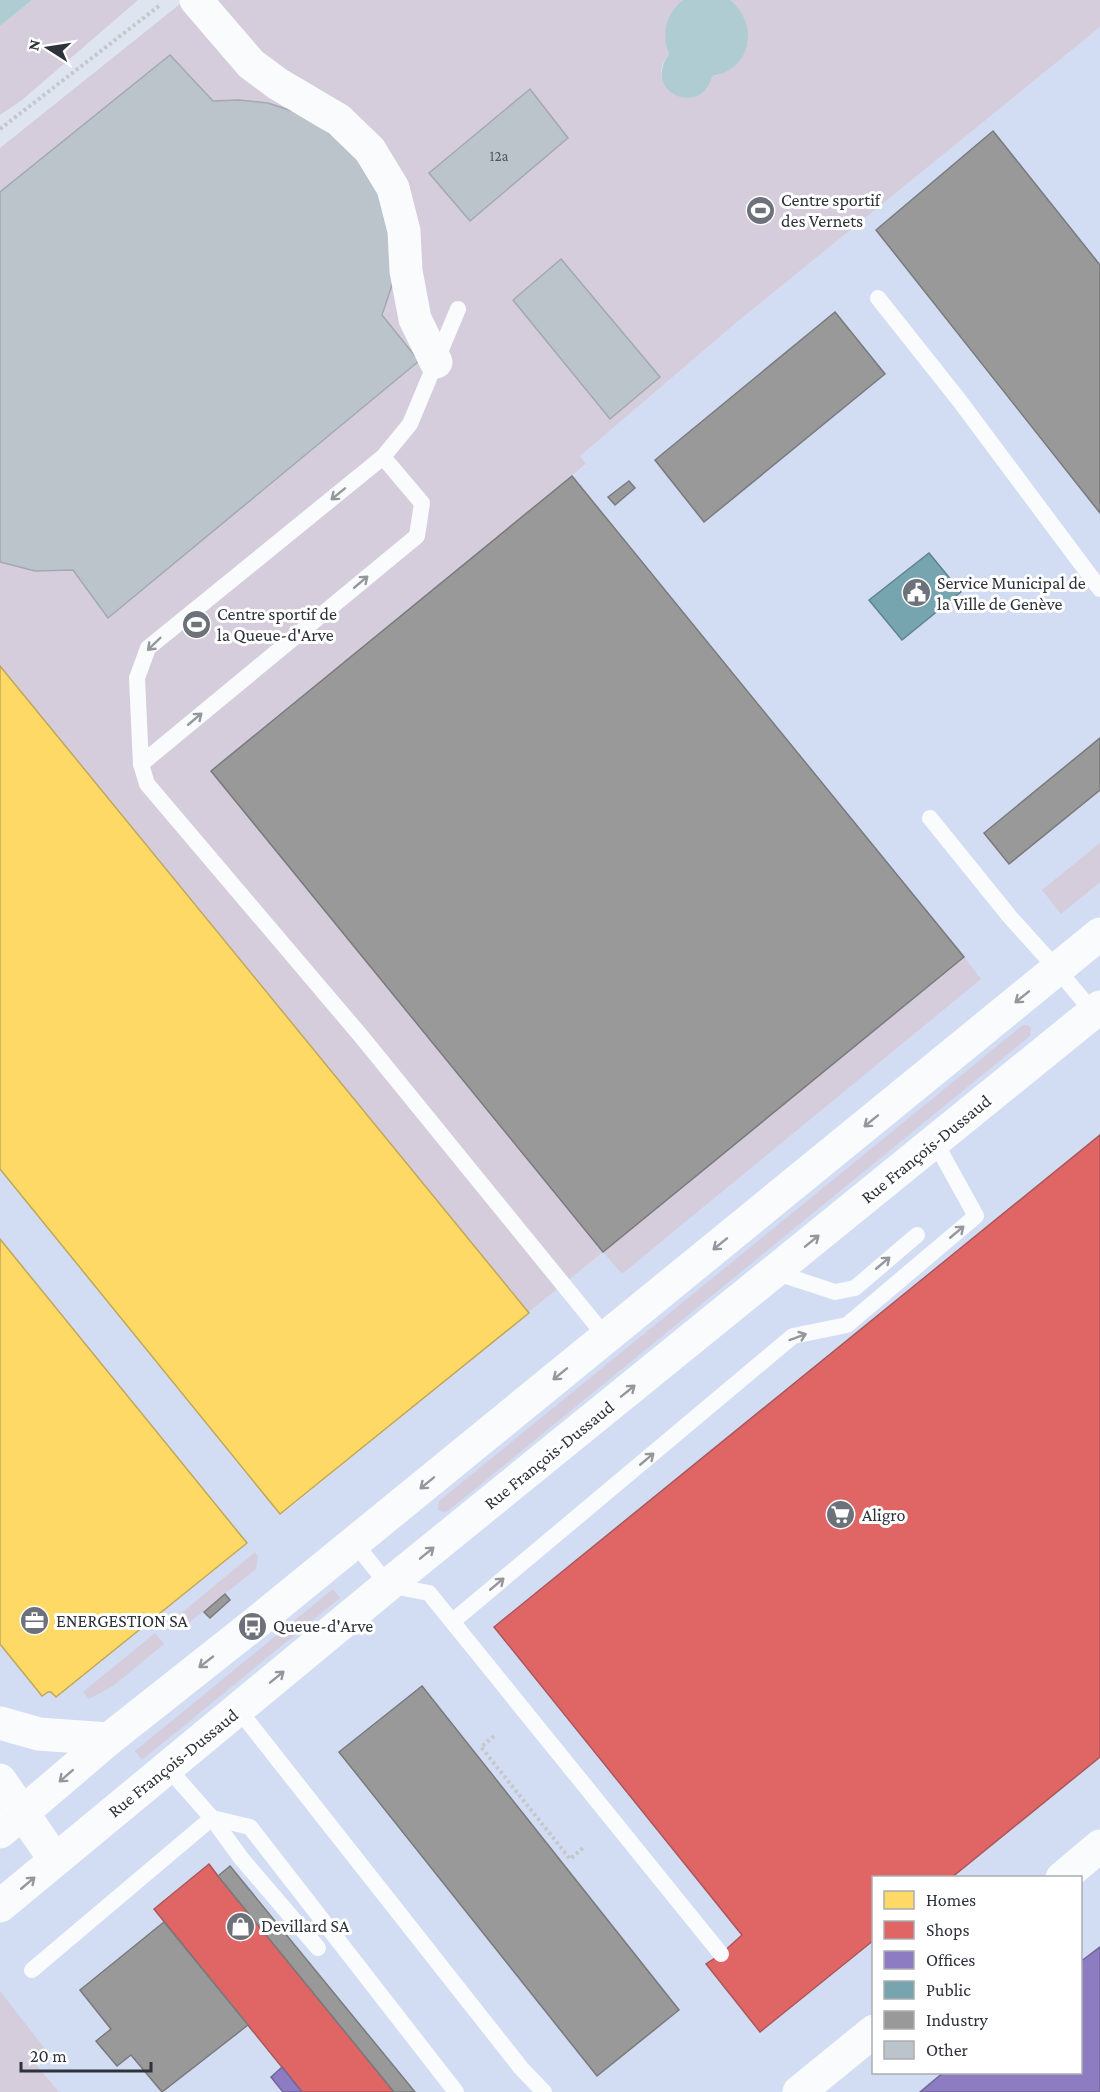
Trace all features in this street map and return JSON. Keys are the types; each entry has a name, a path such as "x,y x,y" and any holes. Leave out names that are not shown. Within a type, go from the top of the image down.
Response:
{"main road":[{"path":"196,0 251,64 278,84 339,120 370,150 393,188 404,231 406,271 415,319 436,362"},
{"path":"11,1822 108,1739 354,1542 1100,934"},
{"name":"Rue François-Dussaud","path":"0,1906 388,1585 1097,1010"},
{"path":"0,1724 39,1734 108,1739"},
{"path":"0,1780 11,1822 55,1860"},
{"path":"1064,1876 1100,1846"},
{"path":"799,2092 872,2032"}],"lane":[{"path":"878,298 959,400 1100,589"},
{"path":"458,309 410,424 383,457 148,648 137,678 141,764 147,784 362,1036 606,1337"},
{"path":"141,764 417,536 422,503 383,457"},
{"path":"930,818 1010,917 1097,1010"},
{"path":"453,1622 794,1336 846,1325 976,1216 935,1142"},
{"path":"774,1272 835,1292 855,1288 917,1235"},
{"path":"354,1542 388,1585 429,1593 721,1954"},
{"path":"238,1709 521,2068 544,2092"},
{"path":"167,1767 212,1818 241,1858 318,1948"},
{"path":"32,1970 212,1818"},
{"path":"212,1818 250,1827 456,2092"}],"path":[{"path":"0,129 166,0"},
{"path":"494,1736 481,1747 570,1859 583,1848"}],"shaded area":[{"path":"0,0 32,0 0,26"},
{"path":"32,0 138,0 22,100 0,115 0,26"},
{"name":"Centre sportif de la Queue-d'Arve","path":"185,0 683,0 669,18 666,39 669,54 663,63 661,73 667,88 686,97 712,76 719,75 748,43 745,19 730,0 1100,0 1100,27 737,322 580,456 586,464 212,771 964,957 981,979 622,1274 603,1252 280,1514 0,1169 0,148"},
{"path":"683,0 730,0 745,21 748,33 743,56 736,65 712,76 706,89 697,96 687,98 676,95 662,80 662,68 669,54 665,31 669,18"},
{"path":"1100,27 1100,2092 0,2092 0,1169 290,1508 603,1252 211,771 586,465 579,456 737,322"},
{"path":"1100,843 1100,882 1061,914 1042,890"},
{"path":"1023,1025 1031,1028 1030,1036 448,1511 438,1510 439,1501"},
{"path":"255,1552 258,1557 256,1569 187,1624 179,1615"},
{"path":"333,1589 340,1598 142,1760 135,1751"},
{"path":"155,1633 164,1644 113,1686 89,1699 83,1692"},
{"path":"0,1991 45,2049 32,2060 59,2092 0,2092"}],"building: Homes":[{"path":"0,666 529,1313 280,1514 0,1169"},
{"path":"0,1239 247,1543 56,1697 51,1692 42,1696 0,1644"}],"building: Shops":[{"path":"1100,1135 1100,1757 953,1876 872,1876 872,1942 760,2032 706,1964 742,1935 494,1627"},
{"path":"209,1864 394,2092 302,2092 154,1909"}],"building: Offices":[{"path":"1100,1947 1100,2092 920,2092 942,2074 1082,2074 1082,1960"},
{"path":"282,2067 302,2092 283,2092 271,2077"}],"building: Public":[{"path":"929,553 961,592 902,640 869,600"}],"building: Industry":[{"path":"993,131 1100,265 1100,513 876,230"},
{"path":"835,312 885,374 704,522 655,460"},
{"path":"572,476 964,957 603,1252 211,771"},
{"path":"629,481 635,488 615,505 608,497"},
{"path":"1100,738 1100,790 1009,864 984,833"},
{"path":"225,1594 230,1600 210,1618 204,1612"},
{"path":"422,1686 679,2010 597,2076 339,1752"},
{"path":"230,1866 415,2092 394,2092 218,1876"},
{"path":"164,1922 248,2025 162,2092 131,2055 117,2066 96,2041 111,2029 80,1990"}],"building: Other":[{"path":"170,55 213,101 239,100 268,103 295,112 316,123 343,144 361,163 379,190 395,252 392,285 382,315 419,361 108,618 73,570 35,571 0,562 0,192"},
{"path":"530,89 568,138 470,221 429,173"},
{"path":"561,259 660,377 610,419 513,300"}],"place":[{"name":"Centre sportif des Vernets","path":"760,210"},
{"name":"Service Municipal de la Ville de Genève","path":"916,593"},
{"name":"Centre sportif de la Queue-d'Arve","path":"196,624"},
{"name":"Aligro","path":"841,1515"},
{"name":"ENERGESTION SA","path":"35,1621"},
{"name":"Queue-d'Arve","path":"252,1626"},
{"name":"Devillard SA","path":"240,1926"}]}
